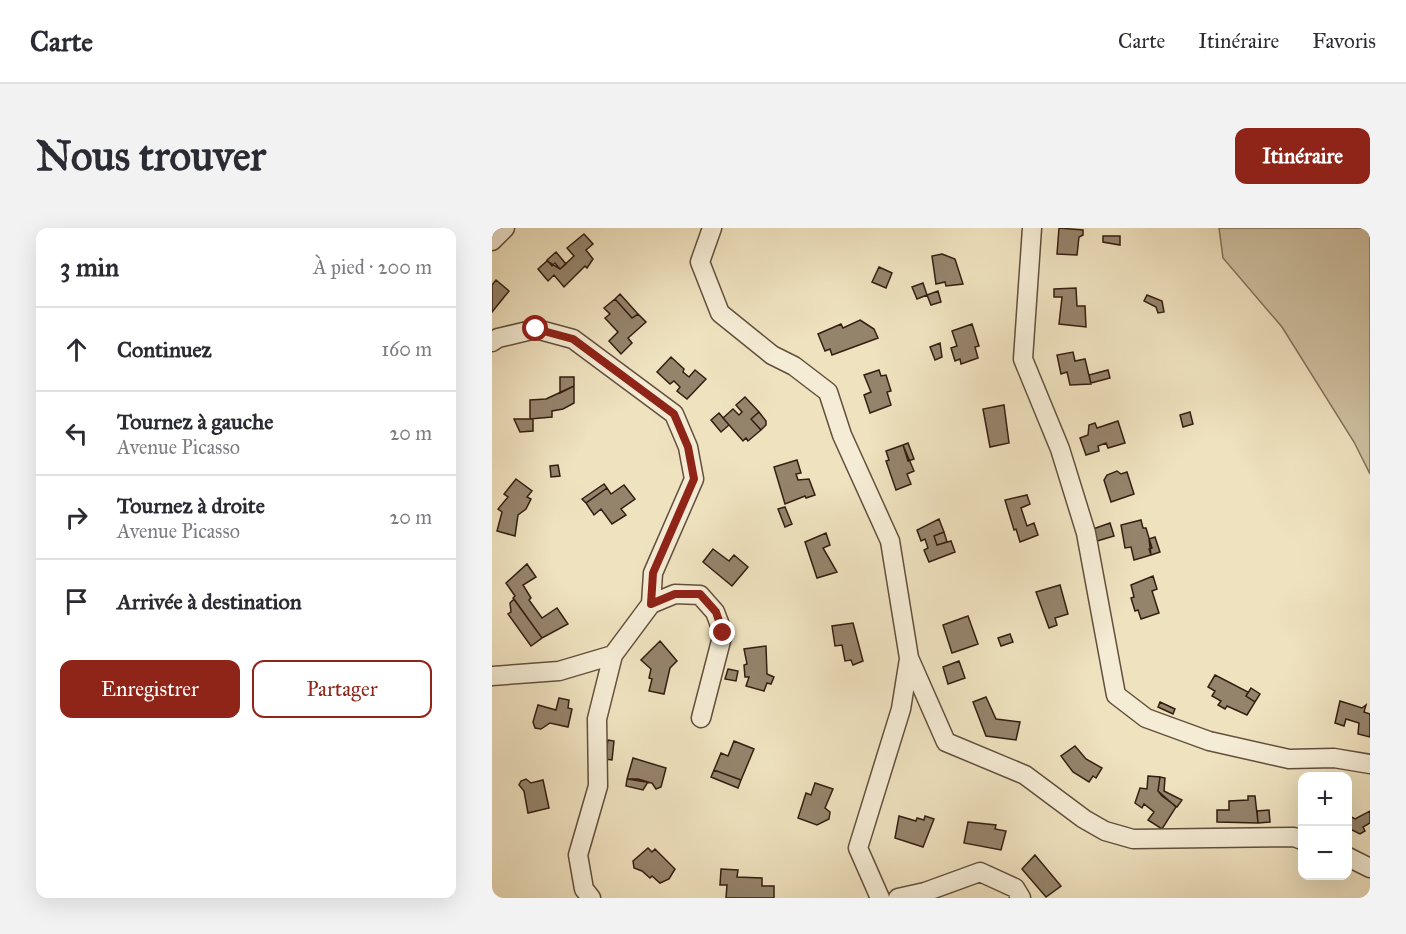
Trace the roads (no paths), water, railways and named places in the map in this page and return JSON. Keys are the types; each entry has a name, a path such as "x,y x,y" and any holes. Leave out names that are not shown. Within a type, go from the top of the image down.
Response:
{"street":[{"path":"492,241 505,228"},
{"path":"712,228 700,262 720,314 772,355 794,366 828,392 843,435 890,541 909,658 946,742 1025,775 1084,819 1105,831 1133,839 1298,838"},
{"path":"1032,228 1023,359 1060,449 1086,532 1116,695 1146,718 1209,741 1289,759 1334,758 1370,764"},
{"path":"492,342 498,338 536,329 573,339 674,414 688,447 694,479 653,573 651,604"},
{"path":"591,898 584,889 578,855 598,786 597,719 613,655 651,604 675,594 700,594 716,612 723,633 700,718"},
{"path":"492,676 559,671 613,655"},
{"path":"880,898 858,848 901,708 909,658"},
{"path":"1352,859 1370,868"},
{"path":"898,898 926,892 980,872 1015,888 1022,898"}]}
